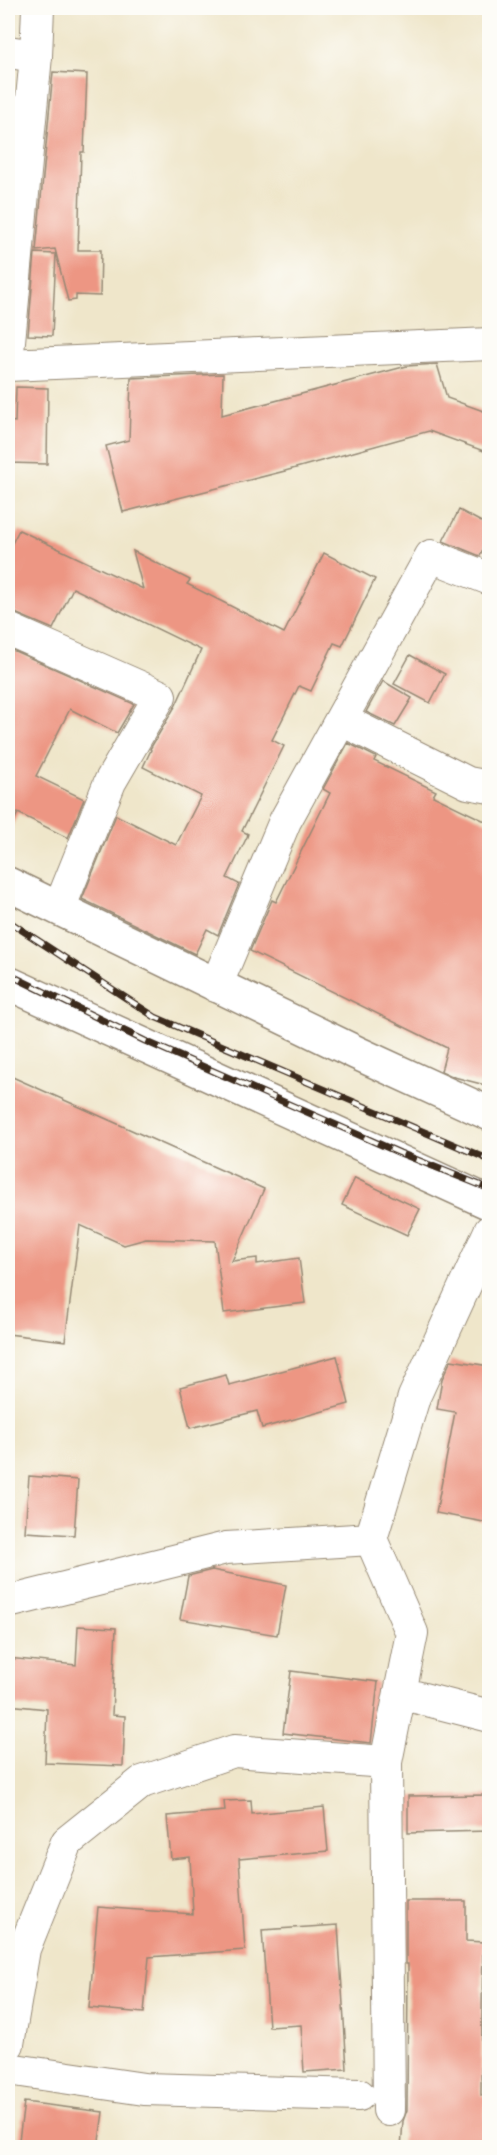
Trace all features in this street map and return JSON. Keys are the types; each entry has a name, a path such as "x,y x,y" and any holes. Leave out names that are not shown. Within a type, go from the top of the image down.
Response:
{"main road":[{"path":"8,884 216,986 489,1114"},
{"path":"8,984 489,1203"}],"street":[{"path":"8,352 22,54 38,8"},
{"path":"8,365 489,344"},
{"path":"216,986 285,821 431,556 489,579"},
{"path":"8,629 160,696 110,782 59,909"},
{"path":"342,720 468,783 489,787"},
{"path":"389,2110 386,1762 412,1633 372,1539 414,1396 489,1231"},
{"path":"8,1602 225,1548 372,1539"},
{"path":"400,1694 489,1716"},
{"path":"8,2043 24,1949 67,1842 142,1782 234,1751 386,1762"},
{"path":"8,2069 144,2089 359,2095"}],"building":[{"path":"53,72 87,74 84,152 81,152 78,250 101,250 100,296 76,295 76,300 68,301 55,249 36,251"},
{"path":"35,253 56,254 52,336 28,335"},
{"path":"437,364 447,398 489,413 489,453 429,431 285,471 123,512 106,446 129,440 131,378 223,374 222,415 407,366"},
{"path":"16,387 48,388 47,464 8,463 8,421 15,422"},
{"path":"459,510 489,526 489,538 480,556 443,541"},
{"path":"19,530 143,589 133,551 190,580 187,584 284,633 324,553 375,579 342,646 334,643 311,691 299,686 272,740 284,746 242,831 248,834 227,878 239,884 218,935 207,929 195,954 82,899 116,815 176,845 201,796 143,767 150,749 176,705 201,650 73,588 53,629 8,611 8,551"},
{"path":"8,648 134,704 117,733 70,709 36,776 84,799 68,838 18,813 8,834"},
{"path":"410,655 445,674 430,703 394,684"},
{"path":"383,681 412,698 395,726 366,712"},
{"path":"348,743 376,757 374,761 436,791 433,796 489,823 489,1086 454,1077 441,1071 447,1048 250,951 272,900 276,902 330,793 323,789"},
{"path":"8,1075 264,1189 232,1261 257,1258 257,1264 299,1258 305,1303 224,1313 215,1241 146,1239 124,1245 80,1225 65,1341 8,1334"},
{"path":"355,1178 420,1209 407,1235 342,1205"},
{"path":"337,1356 349,1404 262,1428 257,1411 190,1428 180,1387 226,1375 229,1385"},
{"path":"451,1360 489,1366 489,1523 436,1513 455,1412 437,1409 442,1379"},
{"path":"29,1476 78,1480 74,1535 25,1532"},
{"path":"212,1570 286,1585 277,1635 180,1619 188,1576"},
{"path":"78,1626 116,1628 112,1715 125,1716 123,1766 45,1763 47,1709 8,1705 8,1658 76,1665"},
{"path":"291,1671 378,1682 371,1743 283,1733"},
{"path":"489,1795 489,1831 408,1833 408,1796"},
{"path":"251,1800 252,1814 324,1807 328,1851 239,1859 245,1950 149,1957 144,2013 89,2008 98,1907 193,1914 190,1857 171,1859 167,1816 225,1811 224,1801"},
{"path":"406,1901 466,1901 466,1941 483,1942 481,2095 486,2095 484,2148 401,2148 403,2121 407,2110"},
{"path":"338,1925 347,2069 304,2072 301,2025 269,2027 262,1930"},
{"path":"24,2102 103,2112 98,2148 18,2148"}],"railway":[{"path":"8,921 155,1017 490,1160"},
{"path":"8,974 145,1041 400,1153 490,1189"}]}
